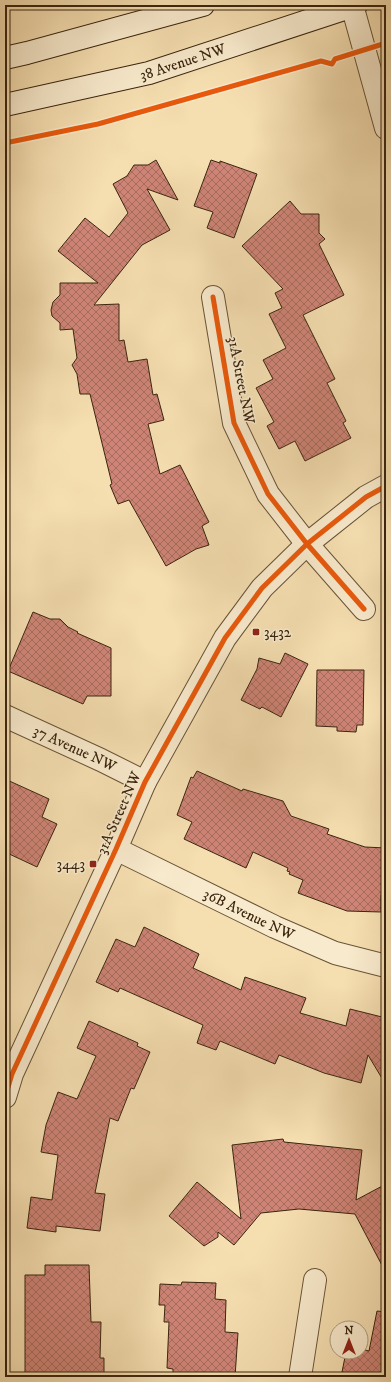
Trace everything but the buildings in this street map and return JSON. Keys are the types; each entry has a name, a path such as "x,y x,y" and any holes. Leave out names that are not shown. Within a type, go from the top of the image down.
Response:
{"street":[{"path":"5,58 204,5"},
{"path":"354,5 386,128"},
{"name":"38 Avenue NW","path":"5,105 149,74 354,5"},
{"name":"31A Street NW","path":"213,297 234,423 268,494 307,544 364,609"},
{"path":"307,544 366,497 386,486"},
{"name":"31A Street NW","path":"5,1097 8,1072 116,848 145,782 224,638 262,588 307,544"},
{"name":"37 Avenue NW","path":"5,716 102,760 145,782"},
{"name":"36B Avenue NW","path":"116,848 275,927 334,953 386,966"},
{"path":"300,1377 315,1280"}],"cycle path":[{"path":"5,143 98,124 321,61 332,64 335,59 386,43"},
{"path":"213,297 234,423 268,494 307,544 364,609"},
{"path":"5,1097 12,1074 116,849 145,782 225,638 262,588 307,544 366,497 386,486"}],"place":[{"name":"3432","path":"256,632"},
{"name":"3443","path":"93,864"}]}
